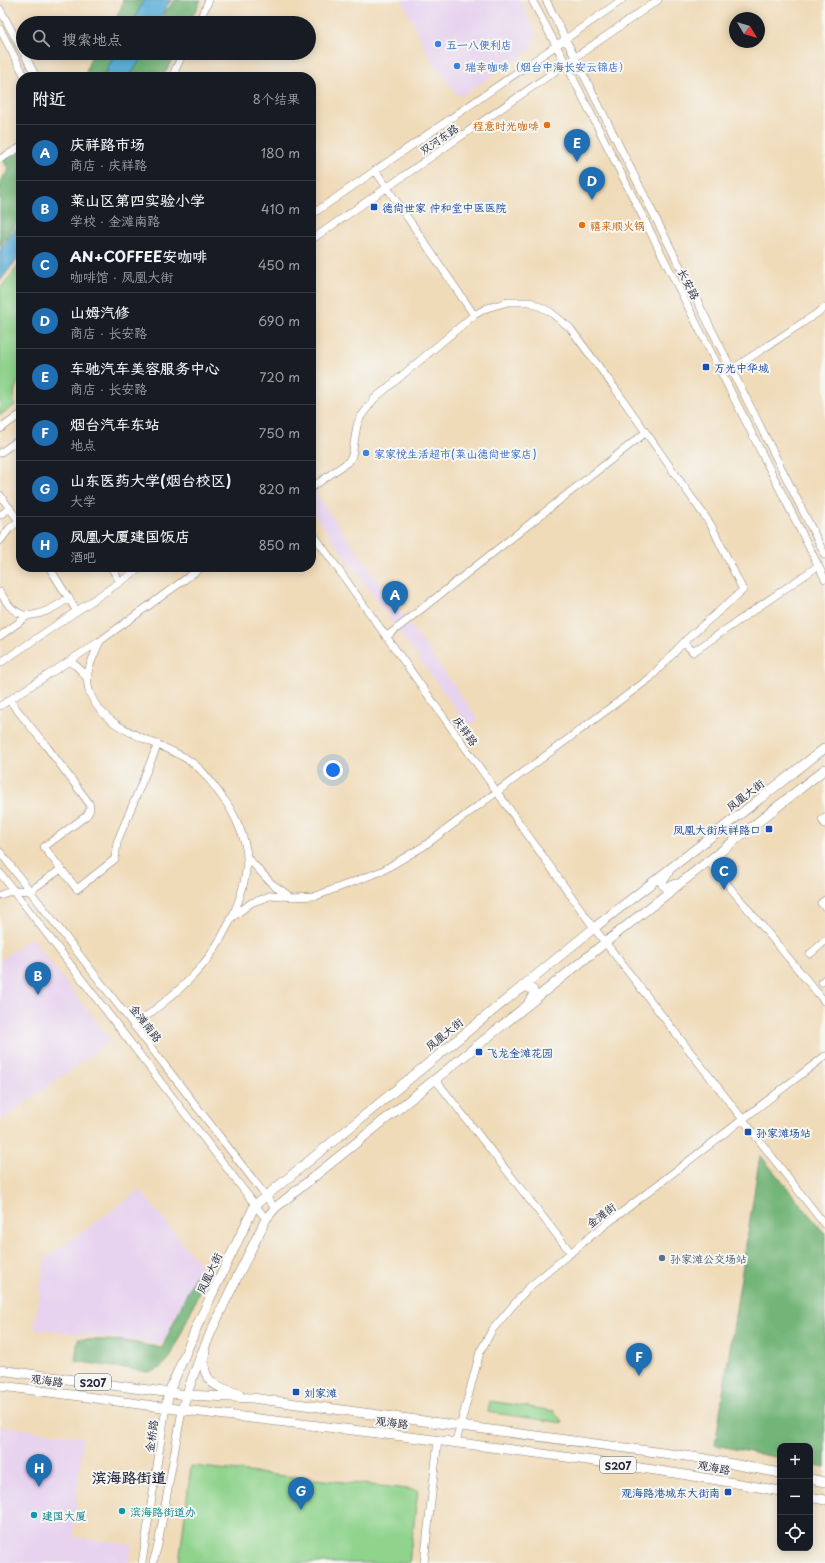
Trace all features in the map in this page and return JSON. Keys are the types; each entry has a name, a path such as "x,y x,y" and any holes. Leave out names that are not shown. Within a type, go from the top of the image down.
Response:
{"main road":[{"name":"凤凰大街","path":"166,1407 169,1392 201,1317 255,1205 265,1195 594,928 825,748"},
{"path":"182,1410 186,1394 206,1343 266,1219 275,1208 606,942 825,769"},
{"path":"679,862 665,876 662,882 663,885 668,888 672,887 687,878"},
{"path":"511,995 526,986 531,987 534,993 532,999 523,1009"},
{"path":"301,1166 314,1157 321,1157 324,1163 323,1167 313,1178"},
{"path":"206,1343 204,1358 205,1369 209,1380 216,1386 252,1398"},
{"name":"观海路","path":"0,1370 186,1394 252,1398 700,1458 777,1472"},
{"name":"观海路","path":"0,1386 182,1410 456,1442 697,1476 777,1490"},
{"path":"813,1480 825,1482"},
{"path":"813,1498 825,1500"}],"street":[{"path":"201,16 209,0"},
{"name":"长安路","path":"532,0 557,45 825,580"},
{"name":"长安路","path":"546,0 732,369 822,540 825,555"},
{"name":"双河东路","path":"316,211 622,0"},
{"name":"双河东路","path":"316,237 658,0"},
{"path":"0,9 16,40"},
{"path":"0,29 16,60"},
{"path":"16,60 22,72"},
{"path":"27,60 33,72"},
{"path":"174,72 180,60"},
{"path":"0,159 16,149"},
{"path":"375,170 474,315"},
{"path":"230,920 251,903 272,895 291,897 316,896 382,871 424,846 650,678 684,642 743,590 711,525 570,328 549,311 530,302 508,302 487,308 474,315 374,399 360,418 357,425 352,456 348,462 316,484"},
{"path":"722,375 825,308"},
{"path":"0,429 16,418"},
{"path":"386,637 646,433"},
{"path":"0,453 16,442"},
{"path":"0,495 16,516"},
{"path":"0,515 10,508"},
{"path":"0,541 9,529 16,524"},
{"name":"庆祥路","path":"316,538 594,928 825,1225"},
{"path":"684,642 693,652 818,566"},
{"path":"51,572 76,610"},
{"path":"114,572 120,582"},
{"path":"0,663 76,610 135,572"},
{"path":"0,706 100,642 195,572"},
{"path":"0,592 13,609 20,614 29,615 44,612 57,607 69,598"},
{"path":"0,636 29,615"},
{"path":"86,677 100,642"},
{"path":"69,662 73,663 79,668 86,677 91,696 97,706 111,722 144,740 158,744 189,760 210,781 228,804 234,815 247,857 242,889 230,920 212,952 190,979 134,1026"},
{"path":"10,701 89,803 90,810 86,816 44,847 77,890 115,859 117,842 158,744"},
{"path":"825,818 822,820 825,824"},
{"name":"金滩南路","path":"0,852 275,1208"},
{"path":"247,857 271,883 291,897"},
{"path":"708,861 825,1002"},
{"path":"0,895 13,890 30,892 61,868"},
{"path":"0,873 266,1219"},
{"path":"825,900 821,903 825,907"},
{"path":"810,954 825,941"},
{"name":"金滩街","path":"456,1442 462,1426 480,1352 492,1330 528,1288 825,1056"},
{"path":"435,1079 571,1253"},
{"path":"202,1136 213,1128"},
{"name":"金桥路","path":"142,1563 166,1407"},
{"path":"154,1563 182,1410"},
{"path":"424,1563 438,1440"}],"shaded area":[{"path":"402,0 520,0 535,30 536,39 532,48 523,56 461,96 456,93 430,59"},
{"path":"316,494 478,719 468,726 316,517"},
{"path":"31,937 111,1041 0,1121 0,961"},
{"path":"140,1190 201,1266 162,1344 34,1329 45,1259"},
{"path":"0,1426 83,1437 73,1537 133,1545 128,1563 0,1563"}],"green space":[{"path":"122,0 144,0 136,16 117,16 124,1"},
{"path":"175,0 201,0 193,16 164,16"},
{"path":"90,60 112,60 106,72 86,72"},
{"path":"140,60 172,60 166,72 132,72"},
{"path":"16,154 16,225 0,247 0,181 9,170 3,160"},
{"path":"16,269 15,405 0,415 0,289"},
{"path":"760,1155 825,1234 825,1467 813,1465 813,1443 777,1443 777,1457 715,1445"},
{"path":"196,1274 205,1279 170,1358 160,1368 152,1372 148,1372 75,1361 78,1339 125,1341 162,1348"},
{"path":"490,1401 554,1411 563,1423 488,1412"},
{"path":"191,1466 418,1490 409,1563 179,1563"}],"water":[{"path":"144,0 171,0 161,16 136,16"},
{"path":"112,60 140,60 132,72 106,72"},
{"path":"16,228 16,260 0,281 0,250"}],"place":[{"name":"五一八便利店","path":"438,44"},
{"name":"瑞幸咖啡（烟台中海长安云锦店）","path":"457,66"},
{"name":"程意时光咖啡","path":"547,125"},
{"name":"车驰汽车美容服务中心","path":"577,162"},
{"name":"山姆汽修","path":"592,200"},
{"name":"德尚世家 仲和堂中医医院","path":"374,207"},
{"name":"禧来顺火锅","path":"582,225"},
{"name":"万光中华城","path":"706,367"},
{"name":"家家悦生活超市(莱山德尚世家店)","path":"366,453"},
{"name":"庆祥路市场","path":"395,614"},
{"name":"凤凰大街庆祥路口","path":"769,829"},
{"name":"AN+COFFEE安咖啡","path":"724,890"},
{"name":"莱山区第四实验小学","path":"38,995"},
{"name":"飞龙金滩花园","path":"479,1052"},
{"name":"孙家滩场站","path":"748,1132"},
{"name":"孙家滩公交场站","path":"662,1258"},
{"name":"烟台汽车东站","path":"639,1376"},
{"name":"刘家滩","path":"296,1392"},
{"name":"凤凰大厦建国饭店","path":"39,1487"},
{"name":"观海路港城东大街南","path":"728,1492"},
{"name":"山东医药大学(烟台校区)","path":"301,1510"},
{"name":"滨海路街道办","path":"122,1511"},
{"name":"建国大厦","path":"34,1515"}],"district":[{"name":"滨海路街道","path":"129,1476"}]}
